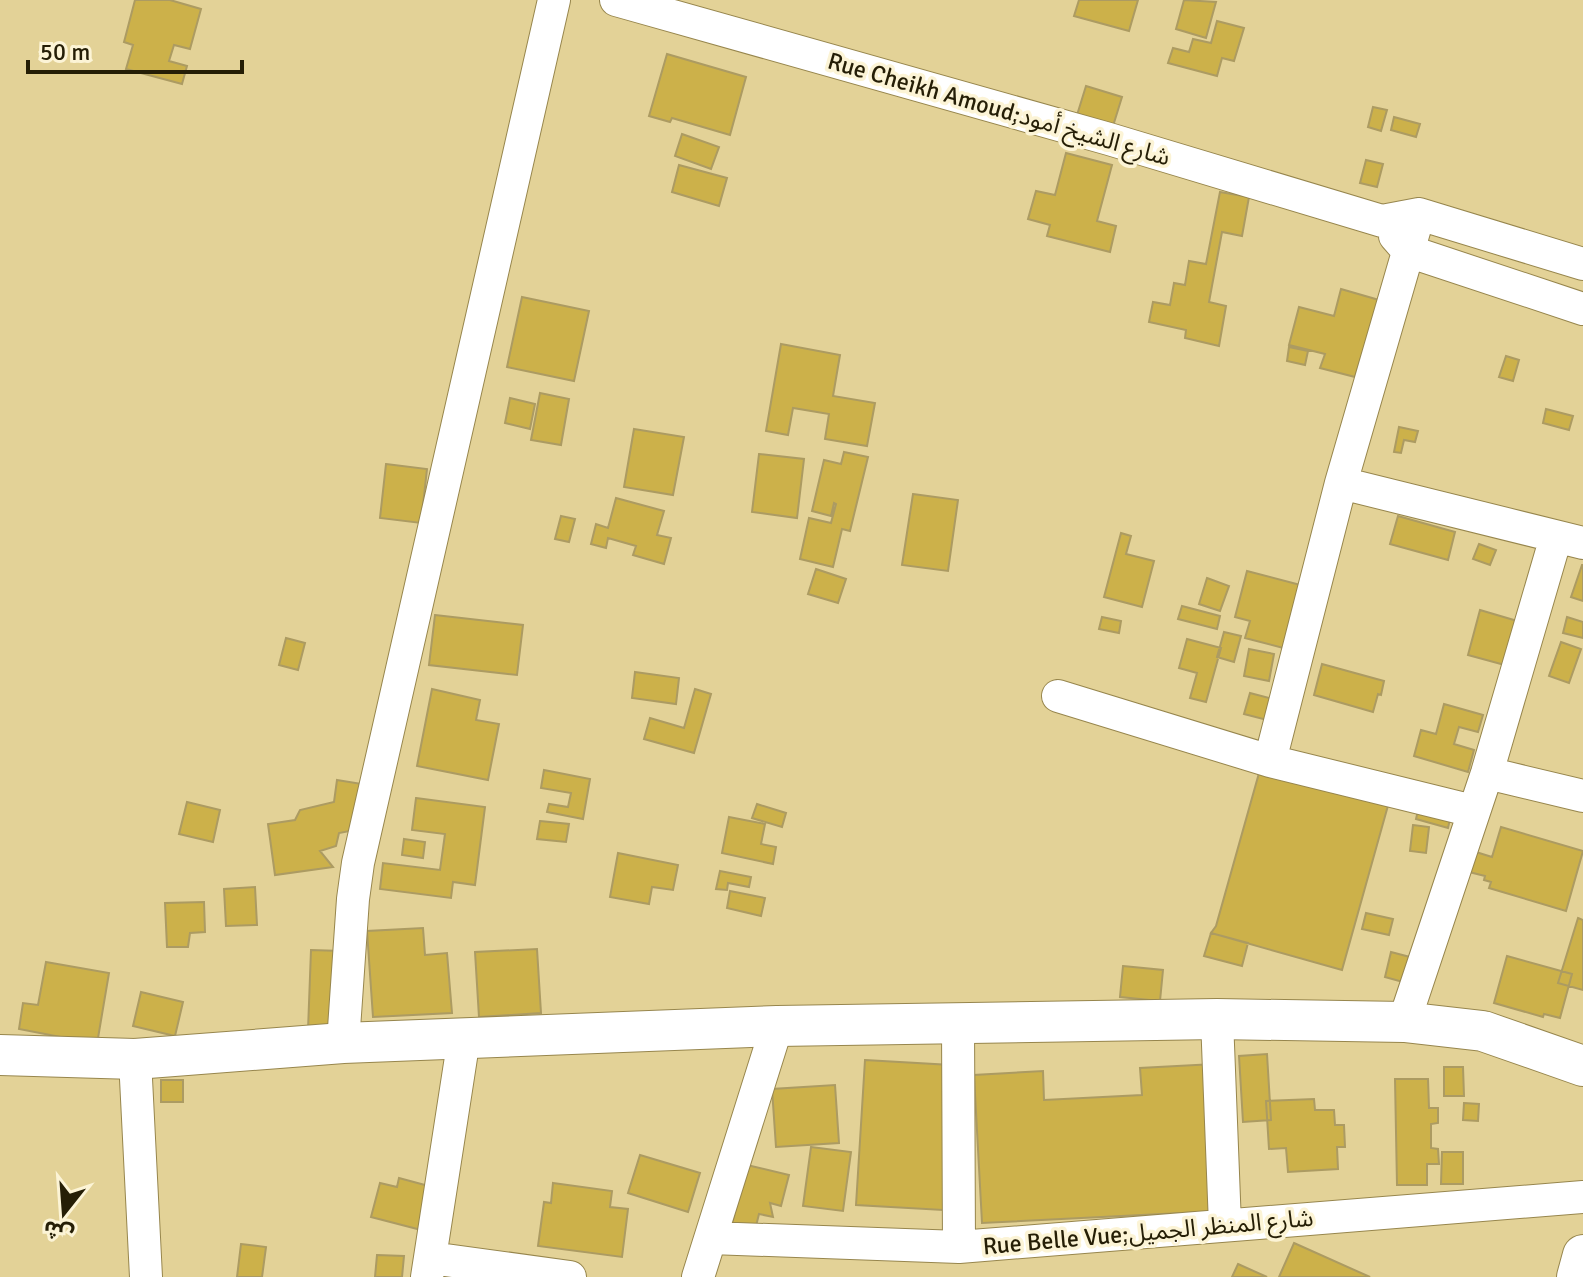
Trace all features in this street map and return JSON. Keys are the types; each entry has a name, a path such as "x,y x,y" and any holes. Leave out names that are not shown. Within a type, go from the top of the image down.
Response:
{"street":[{"path":"343,1043 358,863 554,0"},
{"name":"Rue Cheikh Amoud;شارع الشيخ أمود","path":"616,0 1109,139 1382,221 1419,214 1583,264"},
{"path":"1270,761 1341,483 1419,214"},
{"path":"1382,221 1408,251 1583,309"},
{"path":"1341,483 1569,540 1473,811 1404,1022"},
{"path":"1058,696 1270,761 1473,811"},
{"path":"1487,773 1583,796"},
{"path":"1217,1019 1225,1225"},
{"path":"0,1055 135,1059 343,1043 777,1026 1217,1019 1404,1022 1483,1031 1583,1066"},
{"path":"958,1023 959,1247"},
{"path":"698,1277 777,1026"},
{"path":"464,1038 429,1268 570,1277"},
{"path":"135,1059 146,1277"},
{"name":"Rue Belle Vue;شارع المنظر الجميل","path":"711,1238 959,1247 1583,1197"},
{"path":"1577,1277 1583,1255"}],"building":[{"path":"135,0 170,0 201,9 190,49 174,45 169,61 187,66 182,84 126,69 133,45 124,42"},
{"path":"1079,0 1138,0 1129,31 1074,16"},
{"path":"1184,0 1216,2 1206,38 1176,29"},
{"path":"1217,21 1244,28 1234,61 1222,58 1217,76 1168,63 1173,48 1189,52 1193,39 1211,43"},
{"path":"667,54 746,77 730,135 672,118 670,122 649,116"},
{"path":"1086,86 1122,97 1109,139 1073,128"},
{"path":"1373,107 1387,110 1381,131 1368,127"},
{"path":"1394,117 1420,124 1416,137 1391,130"},
{"path":"682,134 719,147 711,169 675,156"},
{"path":"1066,153 1112,165 1097,221 1116,226 1110,252 1047,236 1050,225 1028,219 1036,191 1055,195"},
{"path":"1366,160 1383,164 1377,187 1360,183"},
{"path":"679,165 727,178 719,206 672,192"},
{"path":"1220,192 1249,197 1242,236 1222,232 1209,302 1226,306 1219,346 1185,338 1186,330 1149,322 1153,302 1170,305 1174,283 1185,285 1189,261 1206,264"},
{"path":"1341,289 1379,300 1355,377 1320,368 1325,354 1289,345 1299,307 1334,316"},
{"path":"522,297 589,311 574,381 507,367"},
{"path":"781,344 840,355 833,396 875,403 867,446 825,439 829,414 793,408 788,435 766,431"},
{"path":"1289,347 1308,351 1305,365 1287,361"},
{"path":"1506,356 1519,360 1513,381 1499,377"},
{"path":"540,393 569,399 561,445 531,440"},
{"path":"510,398 535,404 530,429 505,423"},
{"path":"1546,409 1573,416 1569,430 1543,423"},
{"path":"1399,427 1418,431 1415,442 1404,440 1401,453 1394,452"},
{"path":"634,429 684,437 673,495 624,487"},
{"path":"844,452 868,457 850,531 842,529 833,567 800,559 809,518 831,523 836,504 831,516 812,511 824,460 841,464"},
{"path":"759,454 804,459 797,518 752,512"},
{"path":"386,464 427,469 421,523 380,518"},
{"path":"913,494 958,500 948,571 902,565"},
{"path":"616,498 664,511 657,535 671,538 664,564 633,555 636,546 608,538 606,548 591,544 596,524 608,528"},
{"path":"561,516 575,519 569,542 555,539"},
{"path":"1398,516 1455,532 1448,560 1390,544"},
{"path":"1121,533 1131,536 1126,554 1154,561 1142,607 1104,597"},
{"path":"1479,544 1496,550 1490,565 1473,559"},
{"path":"1583,565 1583,601 1571,597"},
{"path":"816,569 846,579 838,603 808,594"},
{"path":"1247,571 1308,587 1291,650 1245,638 1250,621 1235,617"},
{"path":"1207,578 1229,586 1220,611 1199,604"},
{"path":"1182,606 1220,616 1217,629 1178,619"},
{"path":"1480,610 1524,623 1512,667 1468,655"},
{"path":"435,615 523,625 517,675 429,665"},
{"path":"1102,617 1121,621 1119,633 1099,629"},
{"path":"1567,617 1583,622 1583,638 1563,633"},
{"path":"1224,632 1241,636 1234,662 1217,657"},
{"path":"286,638 305,643 298,670 279,665"},
{"path":"1187,639 1221,648 1206,702 1190,698 1197,673 1179,668"},
{"path":"1561,642 1581,649 1569,683 1549,676"},
{"path":"1249,649 1274,654 1269,681 1244,676"},
{"path":"1322,664 1384,681 1373,712 1314,695"},
{"path":"635,672 679,678 676,704 632,698"},
{"path":"432,689 480,700 476,720 499,724 488,780 417,766"},
{"path":"695,689 711,694 694,753 644,739 650,718 684,728"},
{"path":"1250,693 1281,701 1275,722 1244,714"},
{"path":"1444,704 1483,715 1478,732 1459,727 1454,744 1474,750 1468,772 1414,756 1421,730 1436,734"},
{"path":"1261,766 1389,802 1342,970 1211,933 1216,926"},
{"path":"544,770 590,779 583,819 547,812 549,804 568,807 571,793 541,788"},
{"path":"337,780 362,784 355,830 339,833 336,846 320,851 333,867 275,875 268,824 295,820 300,810 334,802"},
{"path":"416,798 485,807 475,885 453,882 451,898 380,889 383,863 440,870 445,834 412,830"},
{"path":"187,802 220,810 213,842 179,834"},
{"path":"1420,802 1452,810 1448,828 1416,819"},
{"path":"757,804 786,813 782,827 752,818"},
{"path":"729,817 765,824 761,844 776,847 773,864 722,853"},
{"path":"540,821 569,824 566,842 537,839"},
{"path":"1413,825 1429,827 1426,853 1410,851"},
{"path":"1501,827 1583,851 1566,911 1489,888 1491,882 1484,880 1485,876 1469,872 1476,852 1492,857"},
{"path":"404,839 425,842 423,858 402,855"},
{"path":"618,853 678,865 673,890 652,887 649,904 610,897"},
{"path":"720,871 751,877 749,887 728,883 727,890 716,889"},
{"path":"255,887 257,925 226,926 224,889"},
{"path":"730,891 765,898 761,916 727,908"},
{"path":"204,902 205,932 190,933 188,947 167,947 165,903"},
{"path":"1366,913 1393,919 1389,935 1362,929"},
{"path":"1578,918 1583,920 1583,990 1558,983"},
{"path":"423,928 425,955 447,953 452,1013 373,1017 367,931"},
{"path":"1211,933 1248,943 1242,966 1204,956"},
{"path":"537,949 541,1013 479,1017 475,952"},
{"path":"311,950 341,951 338,1031 308,1030"},
{"path":"1391,952 1410,957 1403,982 1385,977"},
{"path":"1507,956 1572,974 1560,1018 1544,1014 1543,1017 1494,1003"},
{"path":"46,962 109,973 97,1044 19,1029 23,1003 38,1005"},
{"path":"1123,966 1163,970 1160,1001 1120,997"},
{"path":"141,992 183,1002 175,1036 133,1026"},
{"path":"1267,1054 1271,1120 1243,1122 1239,1056"},
{"path":"865,1060 951,1065 943,1210 856,1205"},
{"path":"1214,1064 1222,1211 982,1223 974,1075 1043,1071 1044,1100 1142,1095 1140,1068"},
{"path":"1444,1067 1463,1067 1464,1096 1444,1096"},
{"path":"1395,1079 1428,1079 1429,1108 1438,1108 1438,1123 1431,1124 1431,1148 1438,1149 1439,1164 1427,1164 1427,1185 1397,1185"},
{"path":"161,1080 183,1080 183,1102 161,1102"},
{"path":"835,1085 839,1143 776,1147 772,1089"},
{"path":"1314,1099 1315,1110 1334,1110 1335,1125 1344,1125 1345,1147 1337,1147 1338,1169 1288,1172 1286,1148 1269,1149 1266,1101"},
{"path":"1464,1103 1479,1104 1478,1121 1463,1120"},
{"path":"811,1147 851,1152 843,1211 803,1206"},
{"path":"1442,1152 1463,1152 1463,1184 1441,1184"},
{"path":"640,1155 700,1173 688,1212 628,1193"},
{"path":"747,1165 789,1175 781,1206 770,1203 773,1217 759,1214 755,1230 732,1224"},
{"path":"399,1178 436,1188 425,1231 371,1217 380,1183 397,1187"},
{"path":"553,1183 612,1191 610,1207 628,1209 622,1257 538,1246 544,1202 551,1203"},
{"path":"1294,1243 1370,1277 1279,1277"},
{"path":"241,1244 266,1247 262,1277 237,1277"},
{"path":"377,1255 404,1256 402,1277 375,1277"},
{"path":"1238,1264 1267,1277 1232,1277"}]}
